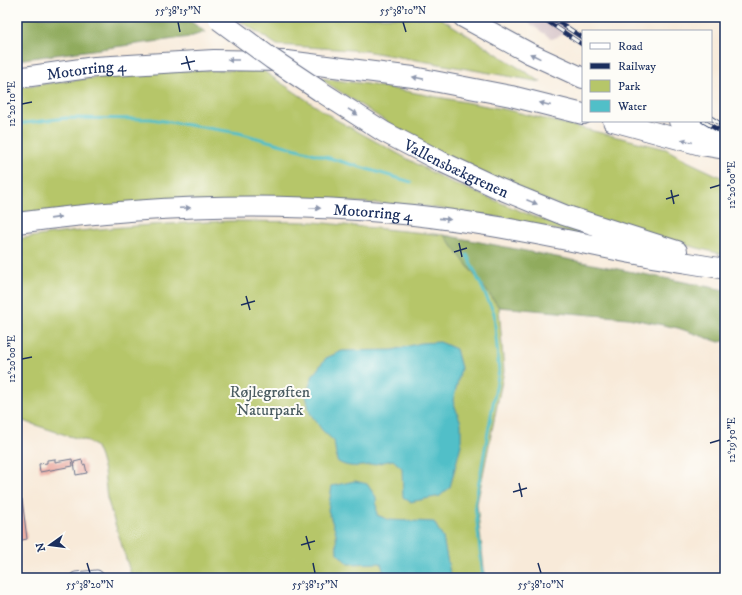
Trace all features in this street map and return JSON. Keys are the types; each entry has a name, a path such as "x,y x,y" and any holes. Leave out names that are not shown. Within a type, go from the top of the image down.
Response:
{"highway":[{"path":"463,17 530,54 582,78"},
{"name":"Vallensbækgrenen","path":"216,19 272,59 384,132 440,161 500,189 564,215 725,268"},
{"name":"Motorring 4","path":"17,78 103,67 214,60 288,61 413,76 511,96 582,114"},
{"path":"617,122 701,145 725,149"},
{"path":"681,122 725,142"},
{"name":"Motorring 4","path":"17,223 121,211 190,207 268,206 324,208 401,214 481,224 658,258 725,268"}],"street":[{"path":"81,577 97,576 99,578"}],"shaded area":[{"path":"520,17 565,17 568,25 562,35 552,39"}],"green space":[{"path":"17,17 185,17 205,32 190,37 17,60"},
{"path":"234,17 439,17 541,82 365,51 277,45"},
{"path":"262,70 335,119 446,180 535,217 579,231 578,235 510,219 421,206 301,199 17,215 17,87 143,72"},
{"path":"319,78 367,84 508,110 666,149 725,179 725,255 604,224 441,157"},
{"name":"Røjlegrøften Naturpark","path":"230,221 314,222 444,235 499,307 504,371 477,504 485,578 132,578 107,498 104,471 96,447 88,441 17,419 17,239 124,227"},
{"path":"444,235 725,290 725,341 719,342 678,328 628,318 499,307"}],"water":[{"path":"440,342 456,349 461,368 453,401 461,423 461,445 450,487 440,496 410,502 403,497 402,468 393,460 364,466 350,466 337,461 334,441 322,430 310,413 306,395 313,375 326,358 342,351 393,350 421,343"},
{"path":"355,481 367,484 376,497 377,515 389,520 434,522 443,538 451,578 385,578 381,563 348,564 337,553 336,533 328,510 332,486"}],"building":[{"path":"55,459 55,462 72,459 73,466 40,472 39,464 47,463 47,460"},
{"path":"82,460 83,465 85,464 87,473 76,475 74,462"},
{"path":"22,499 27,539 17,541 17,500"}],"waterway":[{"path":"17,124 66,118 151,119 239,133 411,182"},
{"path":"467,255 494,313 499,371 475,504 483,578"}],"railway":[{"path":"541,17 582,44"},
{"path":"551,17 582,37"},
{"path":"712,119 725,127"},
{"path":"705,122 725,134"}]}
